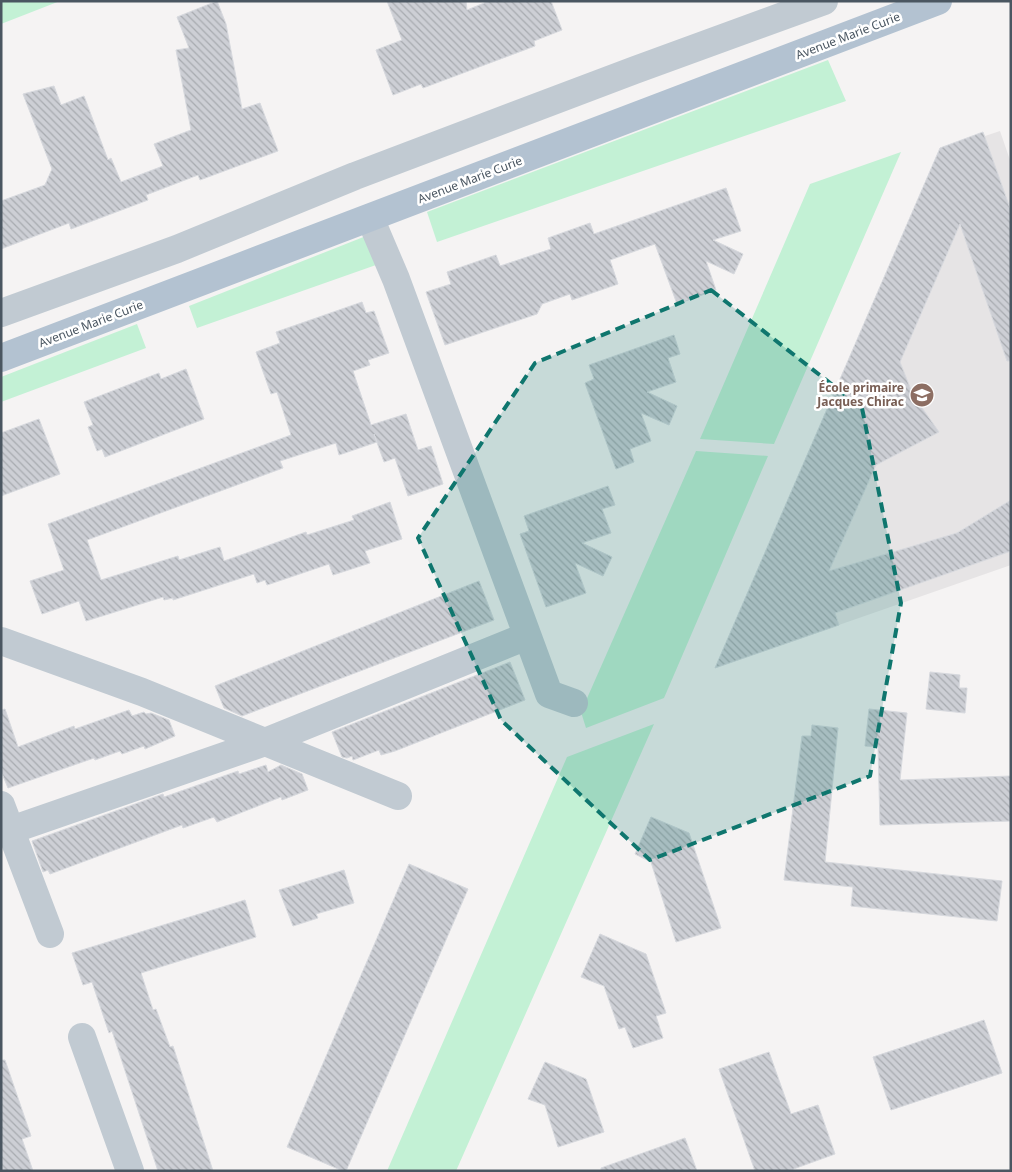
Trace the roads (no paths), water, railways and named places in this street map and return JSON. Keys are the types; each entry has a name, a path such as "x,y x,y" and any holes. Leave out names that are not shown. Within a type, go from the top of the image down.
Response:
{"main road":[{"name":"Avenue Marie Curie","path":"1,358 938,1"}],"street":[{"path":"1,312 176,249 364,173 635,70 824,1"},
{"path":"370,218 396,279 549,694 574,703"},
{"path":"11,830 265,742 528,636"},
{"path":"1,641 142,692 398,796"},
{"path":"1,805 50,934"},
{"path":"82,1037 130,1171"}],"place":[{"name":"École primaire Jacques Chirac","path":"922,395"}]}
